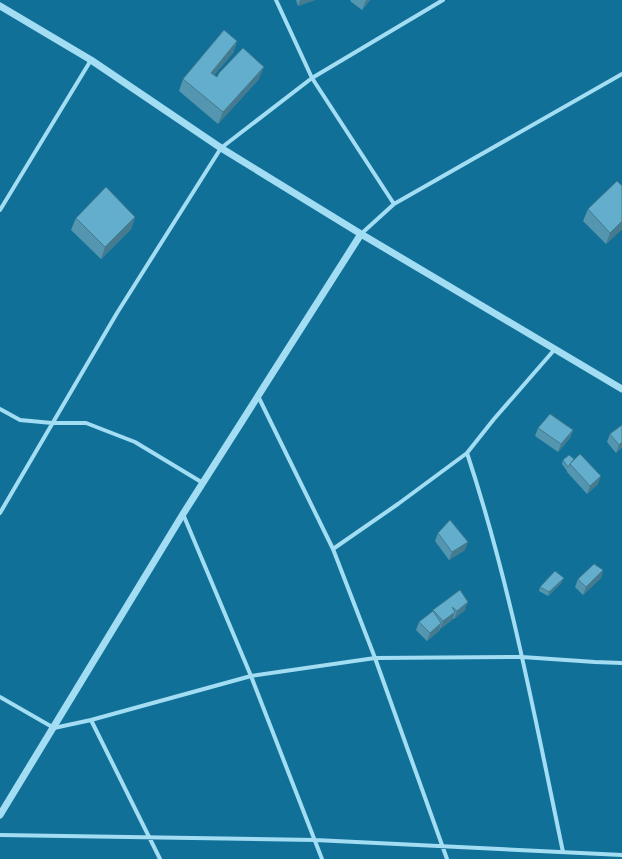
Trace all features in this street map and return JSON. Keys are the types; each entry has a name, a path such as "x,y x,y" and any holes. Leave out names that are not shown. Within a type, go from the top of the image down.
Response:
{"street":[{"path":"276,0 312,78 394,204"},
{"path":"0,513 117,313 221,148 312,78 443,0"},
{"path":"0,6 91,60 221,148 361,234 622,389"},
{"path":"0,210 91,60"},
{"path":"0,815 183,514 361,234 394,204 622,74"},
{"path":"334,549 467,453 555,348"},
{"path":"258,396 334,549 447,859"},
{"path":"0,409 20,420 52,423 86,423 135,442 203,483"},
{"path":"467,453 484,506 522,657 563,852"},
{"path":"183,514 251,676 322,859"},
{"path":"0,697 54,728 91,720 251,676 375,658 522,657 622,663"},
{"path":"91,720 160,859"},
{"path":"0,836 315,840 622,855"}],"building":[{"path":"224,30 237,41 211,73 217,77 243,48 264,67 223,112 183,79"},
{"path":"617,181 622,186 622,221 610,233 588,209"},
{"path":"106,187 135,217 105,247 76,218"},
{"path":"550,414 573,430 561,444 538,428"},
{"path":"622,425 622,442 619,445 610,434"},
{"path":"580,454 601,476 590,486 570,464"},
{"path":"569,455 574,459 568,467 563,460"},
{"path":"450,520 468,542 452,552 438,533"},
{"path":"594,564 603,570 586,587 578,579"},
{"path":"555,571 564,578 549,592 540,587"},
{"path":"460,590 468,602 457,611 452,607 455,612 443,621 433,610"},
{"path":"433,611 441,623 430,633 419,622"}]}
